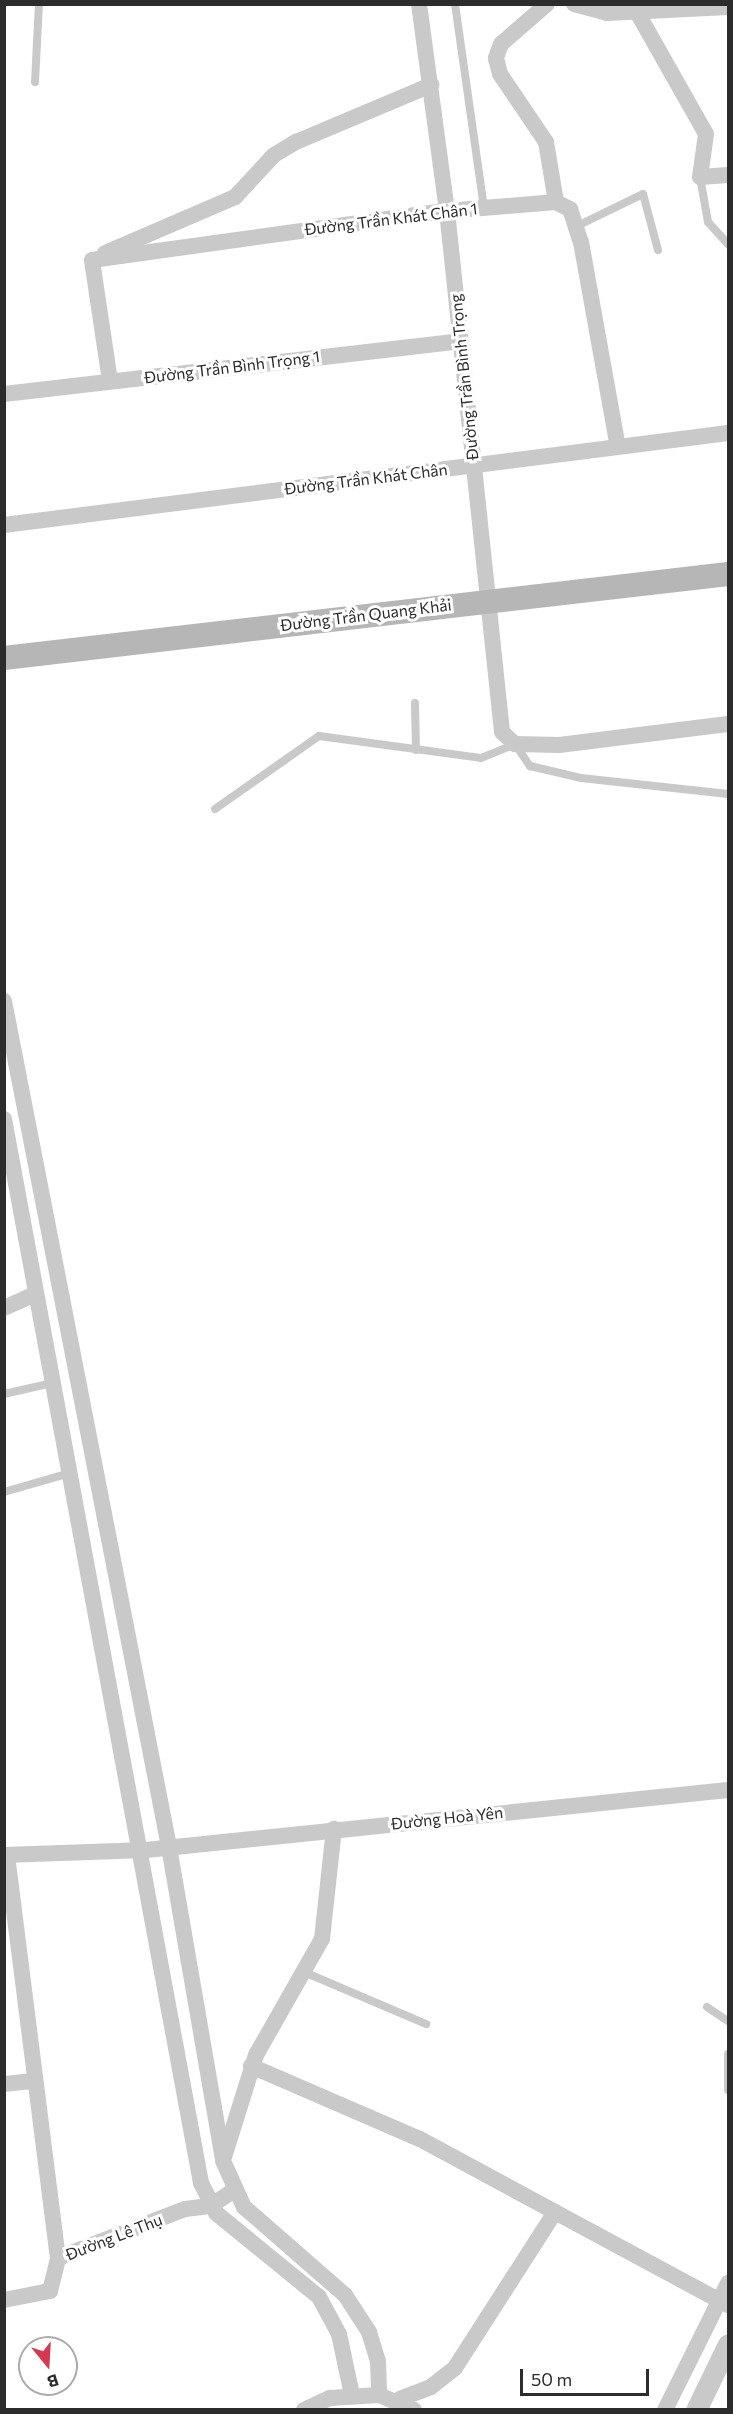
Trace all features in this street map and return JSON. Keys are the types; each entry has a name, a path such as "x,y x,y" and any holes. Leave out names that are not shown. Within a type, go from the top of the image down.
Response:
{"main road":[{"name":"Đường Trần Quang Khải","path":"4,658 729,574"}],"street":[{"name":"Đường Trần Bình Trọng","path":"419,4 447,211 473,465 490,600 502,732 514,744"},
{"path":"547,4 501,44 496,58 500,74 546,142 556,202 570,209 577,226 618,447"},
{"path":"574,4 637,12 729,7"},
{"path":"637,12 706,134 700,177 729,175"},
{"path":"110,381 92,260 235,197 274,155 296,142 431,86"},
{"name":"Đường Trần Khát Chân 1","path":"92,260 447,211 556,202"},
{"name":"Đường Trần Bình Trọng 1","path":"4,394 460,341"},
{"name":"Đường Trần Khát Chân","path":"4,525 729,433"},
{"path":"514,744 559,745 729,724"},
{"path":"4,1001 168,1847 223,2161 231,2193 345,2295 369,2332 378,2361 379,2395"},
{"path":"4,1119 11,1203 35,1294 144,1850 198,2166 211,2205 319,2297 339,2334 352,2395"},
{"path":"4,1308 35,1294"},
{"name":"Đường Hoà Yên","path":"144,1850 729,1790"},
{"path":"223,2161 251,2066 322,1939 327,1915 334,1829"},
{"path":"58,2258 6,1855 144,1850"},
{"path":"251,2066 420,2139 724,2303"},
{"path":"4,2084 34,2081"},
{"path":"211,2205 231,2193"},
{"name":"Đường Lê Thụ","path":"4,2300 50,2291 58,2258 185,2209 211,2205"},
{"path":"304,2409 352,2395 379,2395 407,2404 431,2387 454,2368 555,2211"},
{"path":"665,2409 724,2303 729,2283"},
{"path":"696,2409 722,2366 729,2344"}],"lane":[{"path":"35,82 39,4"},
{"path":"455,4 484,207"},
{"path":"700,177 708,222 729,244"},
{"path":"577,226 643,194 658,250"},
{"path":"415,703 416,750"},
{"path":"215,809 309,738 481,758 514,744 530,766 581,778 729,794"},
{"path":"4,1394 52,1383"},
{"path":"4,1492 70,1473"},
{"path":"304,1972 426,2024"},
{"path":"707,2007 729,2021"},
{"path":"729,2054 729,2090"}]}
